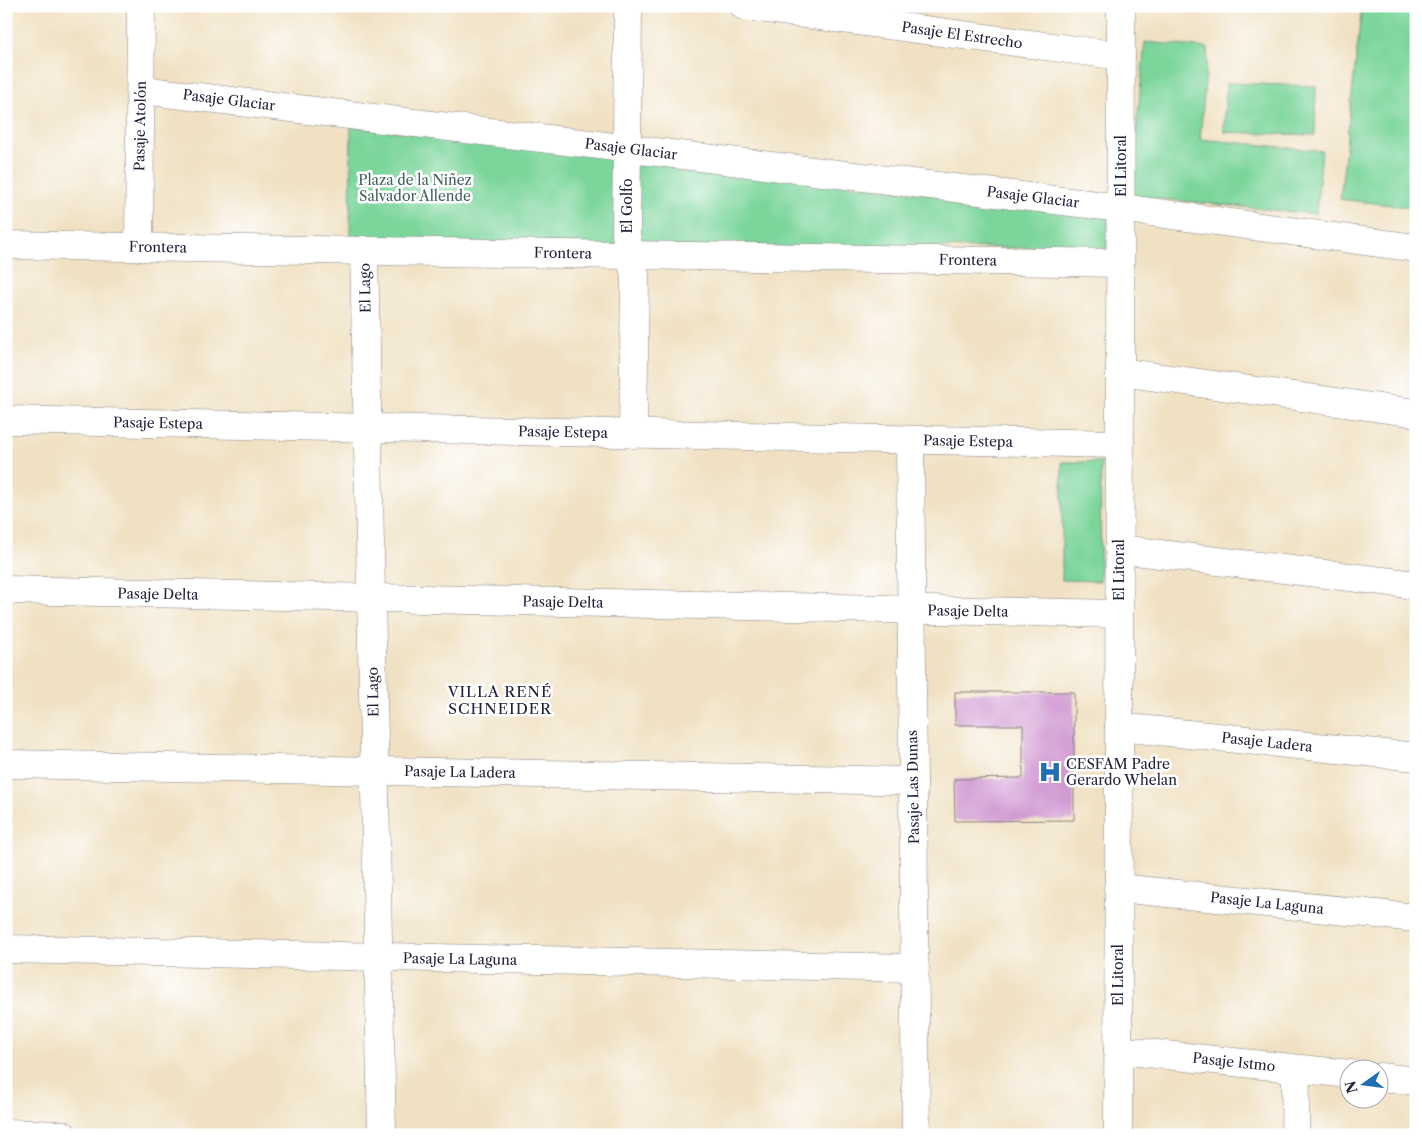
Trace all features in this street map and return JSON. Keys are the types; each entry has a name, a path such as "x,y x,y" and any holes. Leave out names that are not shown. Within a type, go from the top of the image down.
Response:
{"street":[{"name":"Pasaje Atolón","path":"139,247 141,6"},
{"name":"El Golfo","path":"628,6 626,235 635,276 633,434"},
{"name":"Pasaje El Estrecho","path":"744,6 1121,56"},
{"name":"El Litoral","path":"1118,1135 1121,6"},
{"name":"Pasaje Glaciar","path":"141,90 1121,208"},
{"path":"1121,208 1416,248"},
{"name":"Frontera","path":"6,244 1120,262"},
{"name":"El Lago","path":"364,250 382,1135"},
{"path":"1120,372 1416,413"},
{"name":"Pasaje Estepa","path":"6,420 1120,444"},
{"name":"Pasaje Las Dunas","path":"910,440 916,1135"},
{"path":"1119,549 1416,585"},
{"name":"Pasaje Delta","path":"6,590 1119,614"},
{"name":"Pasaje Ladera","path":"1119,727 1416,758"},
{"name":"Pasaje La Ladera","path":"6,764 913,781"},
{"name":"Pasaje La Laguna","path":"1118,888 1416,918"},
{"name":"Pasaje La Laguna","path":"6,949 915,968"},
{"name":"Pasaje Istmo","path":"1118,1050 1340,1073"},
{"path":"1295,1135 1296,1069"},
{"path":"1390,1078 1416,1081"},
{"path":"6,1133 63,1135"}],"green space":[{"path":"1362,6 1416,6 1416,208 1340,199"},
{"path":"1145,42 1208,48 1200,139 1322,151 1316,214 1130,196"},
{"path":"1226,83 1316,86 1315,135 1224,132"},
{"name":"Plaza de la Niñez Salvador Allende","path":"351,126 1108,215 1108,248 650,247 350,240"},
{"path":"1062,462 1101,462 1100,581 1062,580"}],"building":[{"path":"955,692 1074,692 1074,820 955,821 954,779 1023,778 1023,725 955,725"}],"place":[{"name":"CESFAM Padre Gerardo Whelan","path":"1050,772"}],"district":[{"name":"VILLA RENÉ SCHNEIDER","path":"500,700"}]}
